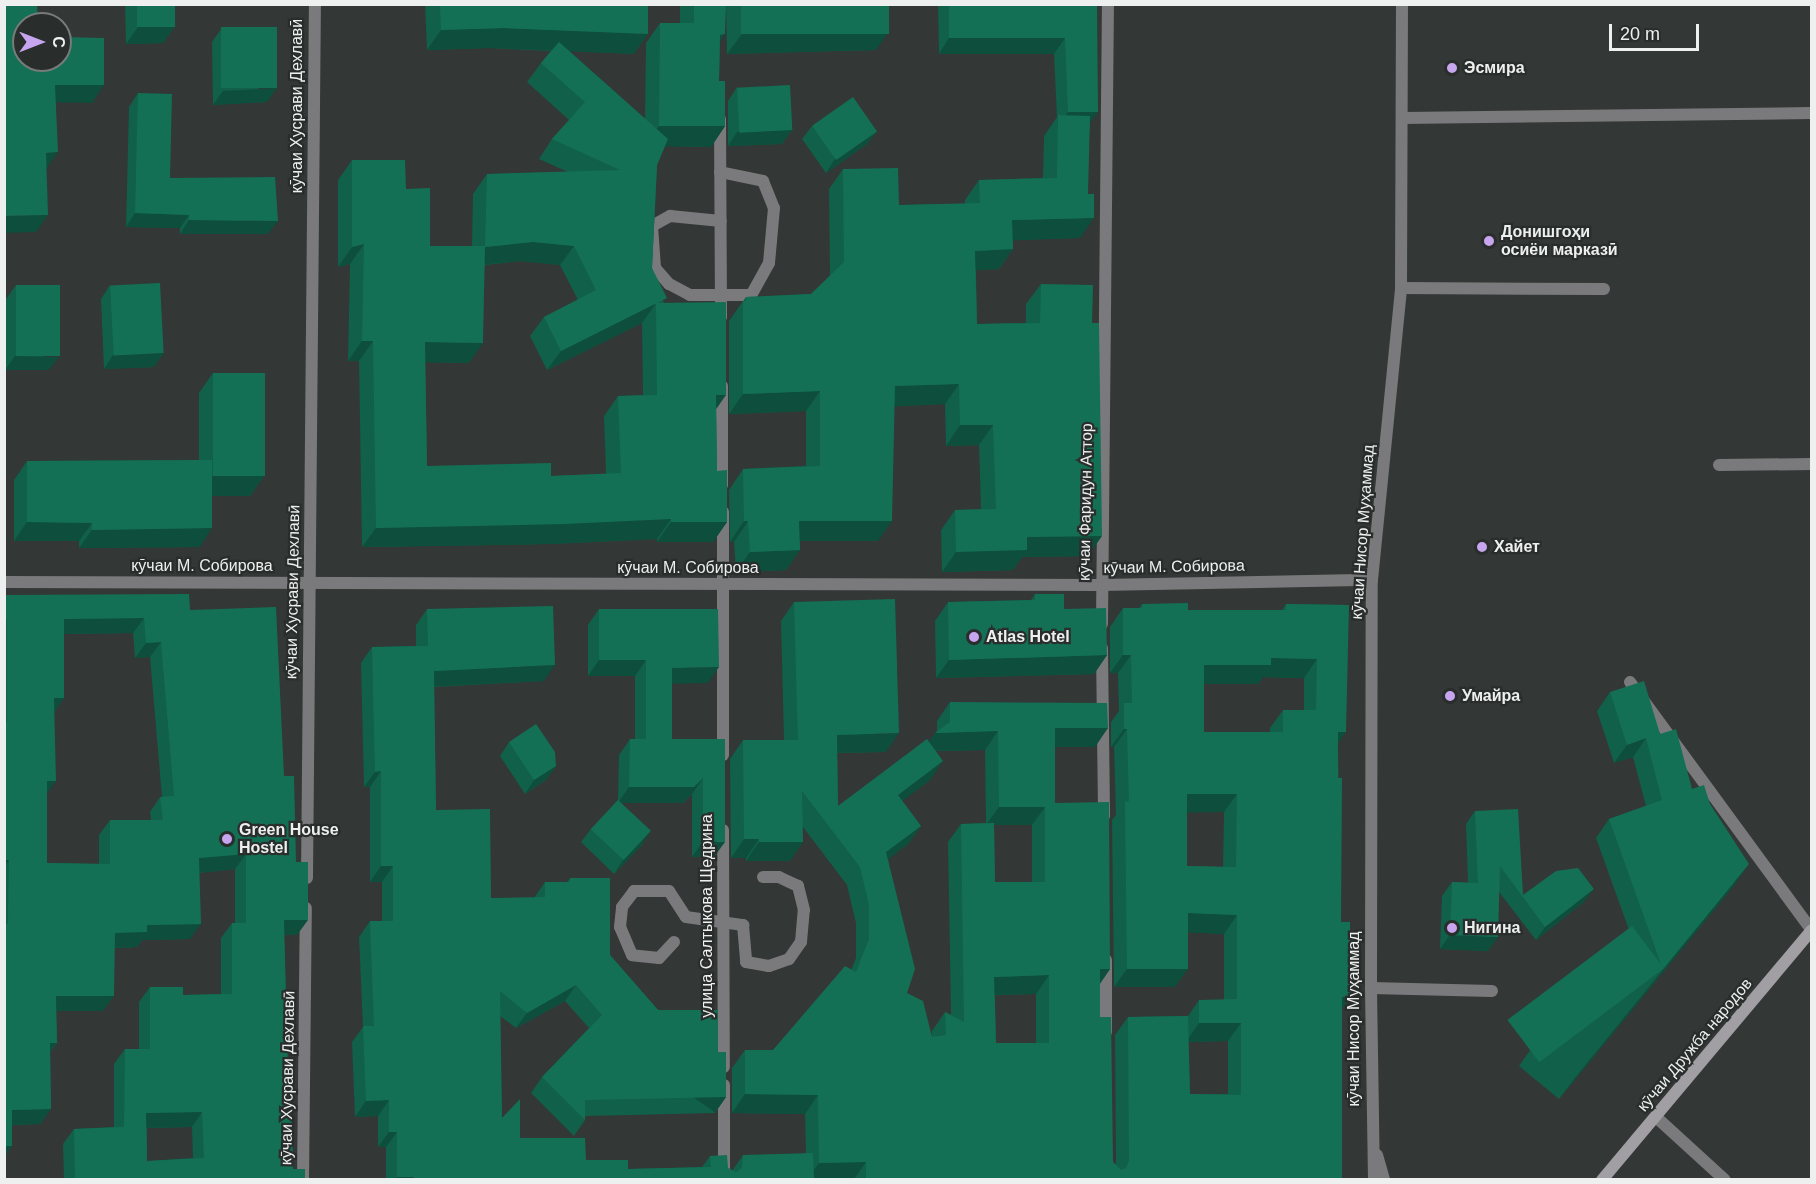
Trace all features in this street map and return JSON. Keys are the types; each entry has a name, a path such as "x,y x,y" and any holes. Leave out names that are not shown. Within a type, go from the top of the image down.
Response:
{"main road":[{"name":"кӯчаи Дружба народов","path":"1602,1179 1811,931"}],"street":[{"name":"кӯчаи Хусрави Дехлавӣ","path":"303,1179 315,4"},
{"name":"кӯчаи Фаридун Аттор","path":"1104,835 1101,585 1108,4"},
{"name":"кӯчаи Нисор Муҳаммад","path":"1374,1179 1371,1134 1372,580 1401,288 1402,4"},
{"path":"720,100 721,330"},
{"path":"1402,118 1812,114"},
{"path":"720,172 763,181 774,208 769,264 751,295 690,295 669,284 655,268 652,226 670,216 721,220"},
{"path":"1401,288 1604,289"},
{"path":"722,377 723,772"},
{"path":"1719,465 1812,464"},
{"name":"кӯчаи М. Собирова","path":"4,582 1101,585 1372,580"},
{"path":"1630,682 1811,931"},
{"name":"улица Салтыкова Щедрина","path":"723,819 724,1179"},
{"path":"674,942 659,958 632,955 620,927 622,907 634,891 669,891 686,917 743,925 746,962 769,966 789,959 801,942 804,909 798,886 779,877 763,877"},
{"path":"1106,942 1107,1049"},
{"path":"1371,988 1492,991"},
{"path":"1656,1117 1721,1178"},
{"name":"кӯчаи Нисор Муҳаммад","path":"1371,1134 1384,1179"}],"building":[{"path":"4,4 37,4 37,12 12,12 12,72 72,72 72,37 104,38 104,85 55,85 58,152 46,153 48,215 4,216"},
{"path":"137,4 175,4 175,27 137,27"},
{"path":"440,4 648,4 648,34 504,28 441,30"},
{"path":"694,4 726,4 725,34 720,35 719,81 725,81 725,126 659,126 660,23 694,23"},
{"path":"741,4 889,4 889,34 741,34"},
{"path":"949,4 1097,4 1098,112 1068,112 1065,38 949,38"},
{"path":"221,27 277,27 277,88 221,88"},
{"path":"559,42 668,139 657,165 652,268 667,298 561,351 544,317 596,290 574,246 533,242 485,247 487,174 620,170 552,139 585,102 541,63"},
{"path":"790,85 792,130 739,133 737,88"},
{"path":"138,93 172,94 170,178 275,177 278,221 189,220 189,215 135,213"},
{"path":"853,97 877,131 836,160 812,126"},
{"path":"1058,115 1090,116 1088,194 1094,194 1094,218 1012,220 1013,249 975,251 977,324 1040,323 1041,284 1093,285 1092,323 1099,323 1102,536 1027,537 1027,550 956,552 955,510 996,509 993,425 960,425 959,384 895,386 892,521 799,521 800,550 750,552 748,521 744,521 743,469 820,466 820,391 743,394 743,301 746,301 746,297 811,294 844,262 843,169 898,168 899,205 980,203 979,180 1057,178"},
{"path":"352,160 405,160 406,189 430,188 430,246 485,246 483,343 425,342 427,466 551,463 551,476 621,473 618,396 657,395 656,303 726,302 726,395 716,395 717,471 727,470 727,522 671,522 671,519 376,528 373,341 362,341 364,244 352,247"},
{"path":"160,283 164,353 114,356 110,286"},
{"path":"16,285 60,285 60,356 16,356"},
{"path":"213,373 265,373 265,476 213,476"},
{"path":"212,460 212,528 92,530 92,523 27,522 27,461"},
{"path":"189,594 190,610 276,607 284,776 294,776 296,862 308,862 308,920 284,920 289,1112 292,1112 293,1169 305,1169 305,1179 75,1179 74,1129 124,1127 125,1049 150,1049 150,987 183,987 183,995 232,994 232,923 246,923 246,854 199,858 201,924 147,925 147,932 115,933 114,996 56,996 57,1043 50,1043 51,1109 12,1110 12,1146 4,1146 4,924 8,924 9,860 4,860 7,619 4,619 4,595","holes":["144,618 146,643 161,642 174,796 160,797 163,820 110,820 110,864 47,863 47,781 56,781 54,698 64,698 64,619","202,1112 204,1158 147,1161 146,1113"]},
{"path":"1035,594 1064,594 1064,609 1106,608 1107,655 949,660 948,602 1035,600"},
{"path":"895,599 899,733 837,735 838,806 927,739 943,761 898,795 921,826 886,852 915,969 907,993 923,1001 932,1037 946,1035 945,1012 964,1022 961,824 994,823 995,882 1045,882 1045,807 999,807 998,731 935,733 950,722 950,702 1107,703 1108,728 1055,728 1055,803 1109,802 1110,969 1100,969 1100,1017 1111,1017 1113,1162 1121,1170 1126,1168 1129,1161 1128,1017 1188,1016 1190,1094 1241,1095 1241,1023 1199,1023 1199,1000 1237,999 1237,915 1188,913 1188,969 1127,969 1125,802 1129,801 1124,703 1132,703 1131,655 1123,655 1123,608 1142,608 1142,604 1188,603 1188,610 1286,610 1286,604 1349,605 1346,732 1338,732 1338,778 1342,778 1341,922 1350,922 1350,997 1342,997 1342,1179 866,1179 866,1162 819,1163 818,1095 745,1094 745,1050 773,1050 845,966 856,972 869,939 869,905 860,867 802,791 803,842 759,842 759,839 744,839 743,740 798,740 794,602","holes":["1271,658 1317,659 1316,710 1283,710 1283,732 1204,732 1204,665 1271,665","1187,794 1237,794 1236,867 1187,866","1049,975 1049,1043 996,1043 994,977"]},
{"path":"553,606 555,665 434,671 436,810 490,809 491,898 545,897 545,882 570,882 570,878 610,878 610,955 658,1010 718,1010 718,1052 726,1052 726,1097 585,1100 585,1120 542,1077 602,1015 576,985 527,1013 500,991 502,1118 520,1099 520,1138 585,1138 586,1160 628,1160 628,1169 711,1167 710,1156 727,1155 728,1168 736,1172 742,1168 743,1155 813,1153 814,1179 414,1179 414,1177 397,1177 397,1132 389,1132 389,1100 366,1101 363,1026 374,1026 370,921 393,921 393,866 381,866 381,771 375,772 372,647 428,646 427,609"},
{"path":"599,609 718,609 719,667 672,668 672,739 725,739 725,842 703,841 703,778 694,787 629,787 630,739 646,739 646,660 599,660"},
{"path":"1644,681 1660,734 1676,729 1692,789 1704,785 1710,804 1749,864 1664,968 1609,819 1662,800 1646,738 1627,745 1610,692"},
{"path":"536,724 555,752 556,766 534,780 509,742"},
{"path":"618,800 651,831 624,860 591,829"},
{"path":"1518,809 1523,895 1556,871 1578,868 1594,889 1545,927 1500,866 1498,937 1450,935 1452,882 1478,883 1475,811"},
{"path":"1632,926 1664,968 1539,1062 1507,1020"}],"place":[{"name":"Эсмира","path":"1452,68"},
{"name":"Донишгоҳи осиёи марказӣ","path":"1489,241"},
{"name":"Хайет","path":"1482,547"},
{"name":"Atlas Hotel","path":"974,637"},
{"name":"Умайра","path":"1450,696"},
{"name":"Green House Hostel","path":"227,839"},
{"name":"Нигина","path":"1452,928"}]}
